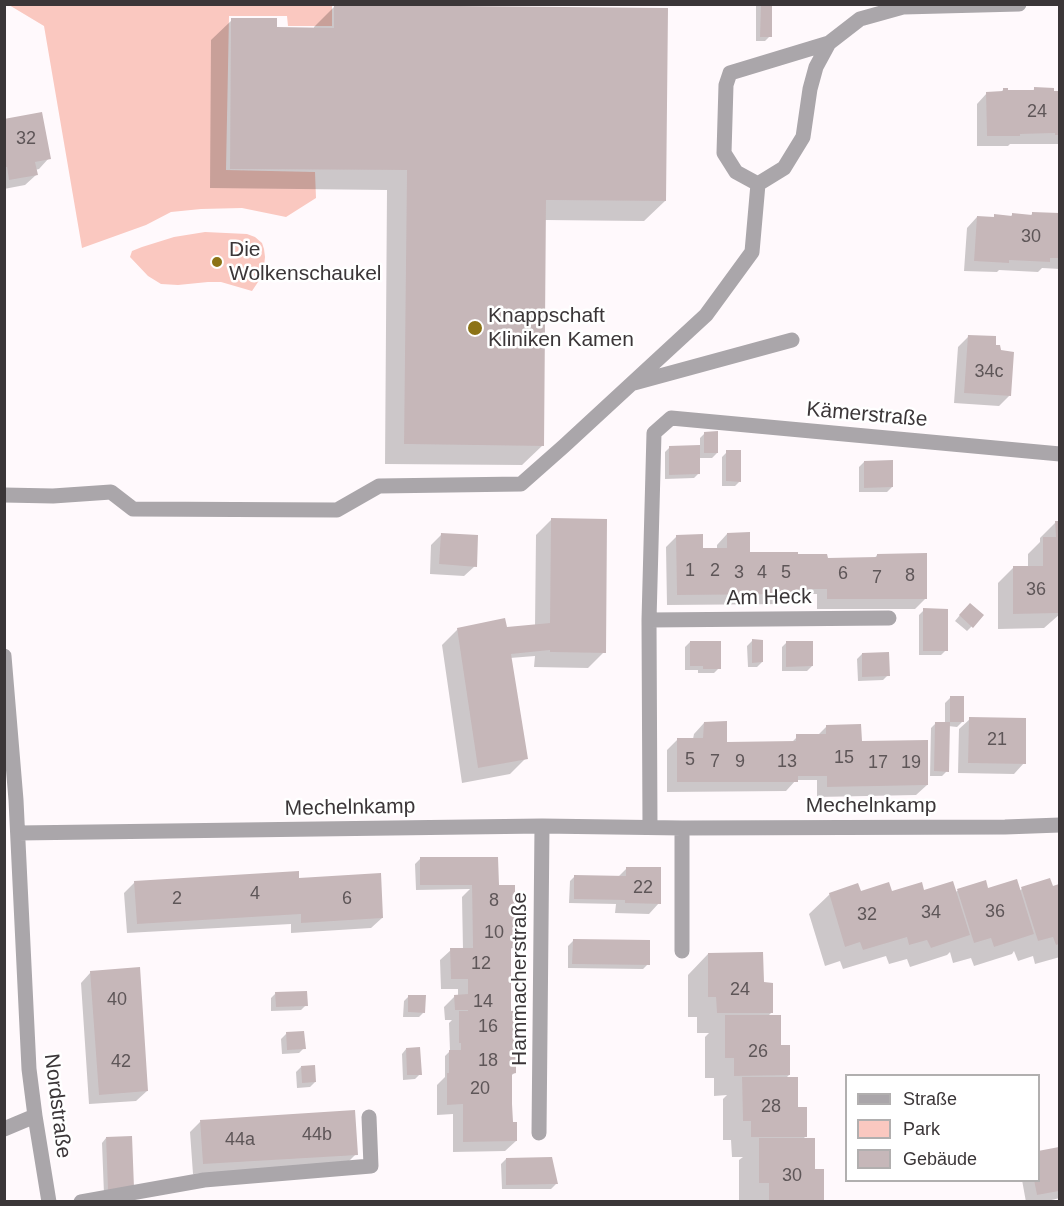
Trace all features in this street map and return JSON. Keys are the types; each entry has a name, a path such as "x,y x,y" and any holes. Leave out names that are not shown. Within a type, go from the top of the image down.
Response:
{"street":[{"path":"758,184 784,168 803,137 810,89 816,67 830,43 860,19 903,8 1019,4"},
{"path":"758,184 736,172 724,153 726,85 730,73 830,43"},
{"path":"4,495 111,492 133,509 336,510 379,486 521,484 706,315 752,252 758,184"},
{"path":"632,384 792,340"},
{"name":"Kämerstraße","path":"649,620 654,433 671,418 1059,454"},
{"name":"Am Heck","path":"649,620 889,618"},
{"path":"649,620 650,827"},
{"name":"Nordstraße","path":"4,656 10,800 18,833 29,1069 49,1202"},
{"name":"Mechelnkamp","path":"18,833 542,826 682,828 1059,825"},
{"name":"Hammacherstraße","path":"539,1133 542,826"},
{"path":"682,828 682,951"},
{"path":"4,1129 35,1116"},
{"path":"81,1202 204,1180 371,1166 369,1118"}],"green space":[{"path":"9,5 332,5 332,26 288,26 287,16 229,16 226,170 315,172 316,198 286,217 242,208 171,212 146,225 82,248 44,26"},
{"path":"205,232 247,234 262,243 264,266 252,291 221,282 161,284 148,276 130,257 132,251 142,247 174,237"}],"building":[{"name":"Knappschaft Kliniken Kamen","path":"429,4 668,8 666,201 546,200 544,446 404,444 407,170 230,169 231,18 277,18 277,27 334,28 334,5 430,6"},
{"path":"761,4 772,4 772,37 760,37"},
{"path":"1034,87 1054,88 1054,91 1059,91 1059,135 1055,133 987,136 986,92 1003,91 1003,88 1034,90"},
{"path":"42,112 51,159 35,162 38,175 9,180 7,167 4,167 4,119"},
{"path":"1032,212 1059,213 1059,258 1050,258 1050,262 974,261 977,216 994,217 994,214 1012,216 1012,213 1032,215"},
{"path":"968,335 996,336 996,345 1000,345 1001,350 1014,352 1011,396 964,393"},
{"path":"718,431 718,453 704,453 704,432"},
{"path":"700,445 700,474 669,475 669,446"},
{"path":"726,450 741,450 741,482 726,481"},
{"path":"893,460 893,487 864,488 864,461"},
{"path":"551,518 607,519 606,653 550,652 550,650 511,654 528,759 478,768 457,628 505,618 507,627 550,623"},
{"path":"1055,521 1059,521 1059,613 1013,614 1013,566 1043,566 1043,537 1056,537"},
{"path":"750,532 750,552 827,554 828,558 927,553 927,599 827,599 827,589 799,589 799,594 677,595 676,535 703,534 703,548 727,548 727,533"},
{"path":"441,533 478,535 477,567 439,564"},
{"path":"970,603 984,615 973,628 959,615"},
{"path":"923,608 948,609 948,651 923,651"},
{"path":"752,639 763,640 763,662 752,663"},
{"path":"690,641 721,641 721,669 690,666"},
{"path":"786,641 813,641 813,666 786,667"},
{"path":"889,652 890,676 862,677 862,653"},
{"path":"950,696 964,696 964,722 950,722"},
{"path":"969,717 1026,718 1026,764 968,763"},
{"path":"727,721 727,742 796,741 796,734 826,734 826,725 861,724 862,741 928,740 928,785 827,787 827,776 798,776 798,782 677,782 677,738 703,738 704,722"},
{"path":"935,722 950,722 949,772 934,771"},
{"path":"420,857 498,857 499,885 515,885 515,948 511,948 511,1011 516,1011 516,1073 512,1074 512,1104 513,1122 517,1122 517,1141 463,1142 463,1104 447,1105 449,1050 461,1050 459,1011 468,1011 455,1010 454,995 468,994 468,979 451,979 450,948 473,948 472,885 420,885"},
{"path":"626,867 661,867 661,904 625,903 625,900 574,899 574,875 626,876"},
{"path":"299,871 299,878 381,873 383,918 301,923 301,914 137,924 134,881"},
{"path":"1050,878 1053,886 1059,884 1059,944 1056,945 1053,937 1038,941 1021,887"},
{"path":"1017,879 1034,934 994,947 991,938 974,943 957,889 986,880 988,888"},
{"path":"953,881 970,935 931,948 927,940 909,945 907,937 863,950 860,942 845,947 829,893 858,883 861,891 889,882 892,891 922,882 924,890"},
{"path":"573,939 650,940 650,965 572,964"},
{"path":"763,952 764,982 773,983 773,1013 717,1013 716,997 708,997 708,953"},
{"path":"140,967 148,1091 99,1095 90,971"},
{"path":"307,991 308,1006 276,1007 275,992"},
{"path":"408,995 426,995 425,1013 408,1012"},
{"path":"725,1015 781,1015 781,1045 790,1045 790,1075 734,1076 734,1058 725,1058"},
{"path":"304,1031 306,1049 287,1050 286,1032"},
{"path":"420,1047 422,1075 407,1075 406,1048"},
{"path":"315,1065 316,1082 302,1083 301,1066"},
{"path":"742,1077 798,1077 798,1107 807,1107 807,1137 751,1137 751,1121 743,1121"},
{"path":"355,1110 358,1155 203,1164 200,1120"},
{"path":"132,1136 134,1188 108,1190 106,1137"},
{"path":"759,1138 815,1138 815,1169 824,1169 824,1200 769,1201 769,1183 759,1183"},
{"path":"1059,1147 1059,1191 1037,1195 1034,1182 1040,1182 1040,1151"},
{"path":"552,1157 558,1184 506,1185 506,1158"}],"place":[{"name":"Die Wolkenschaukel","path":"217,262"},
{"name":"Knappschaft Kliniken Kamen","path":"475,328"}]}
